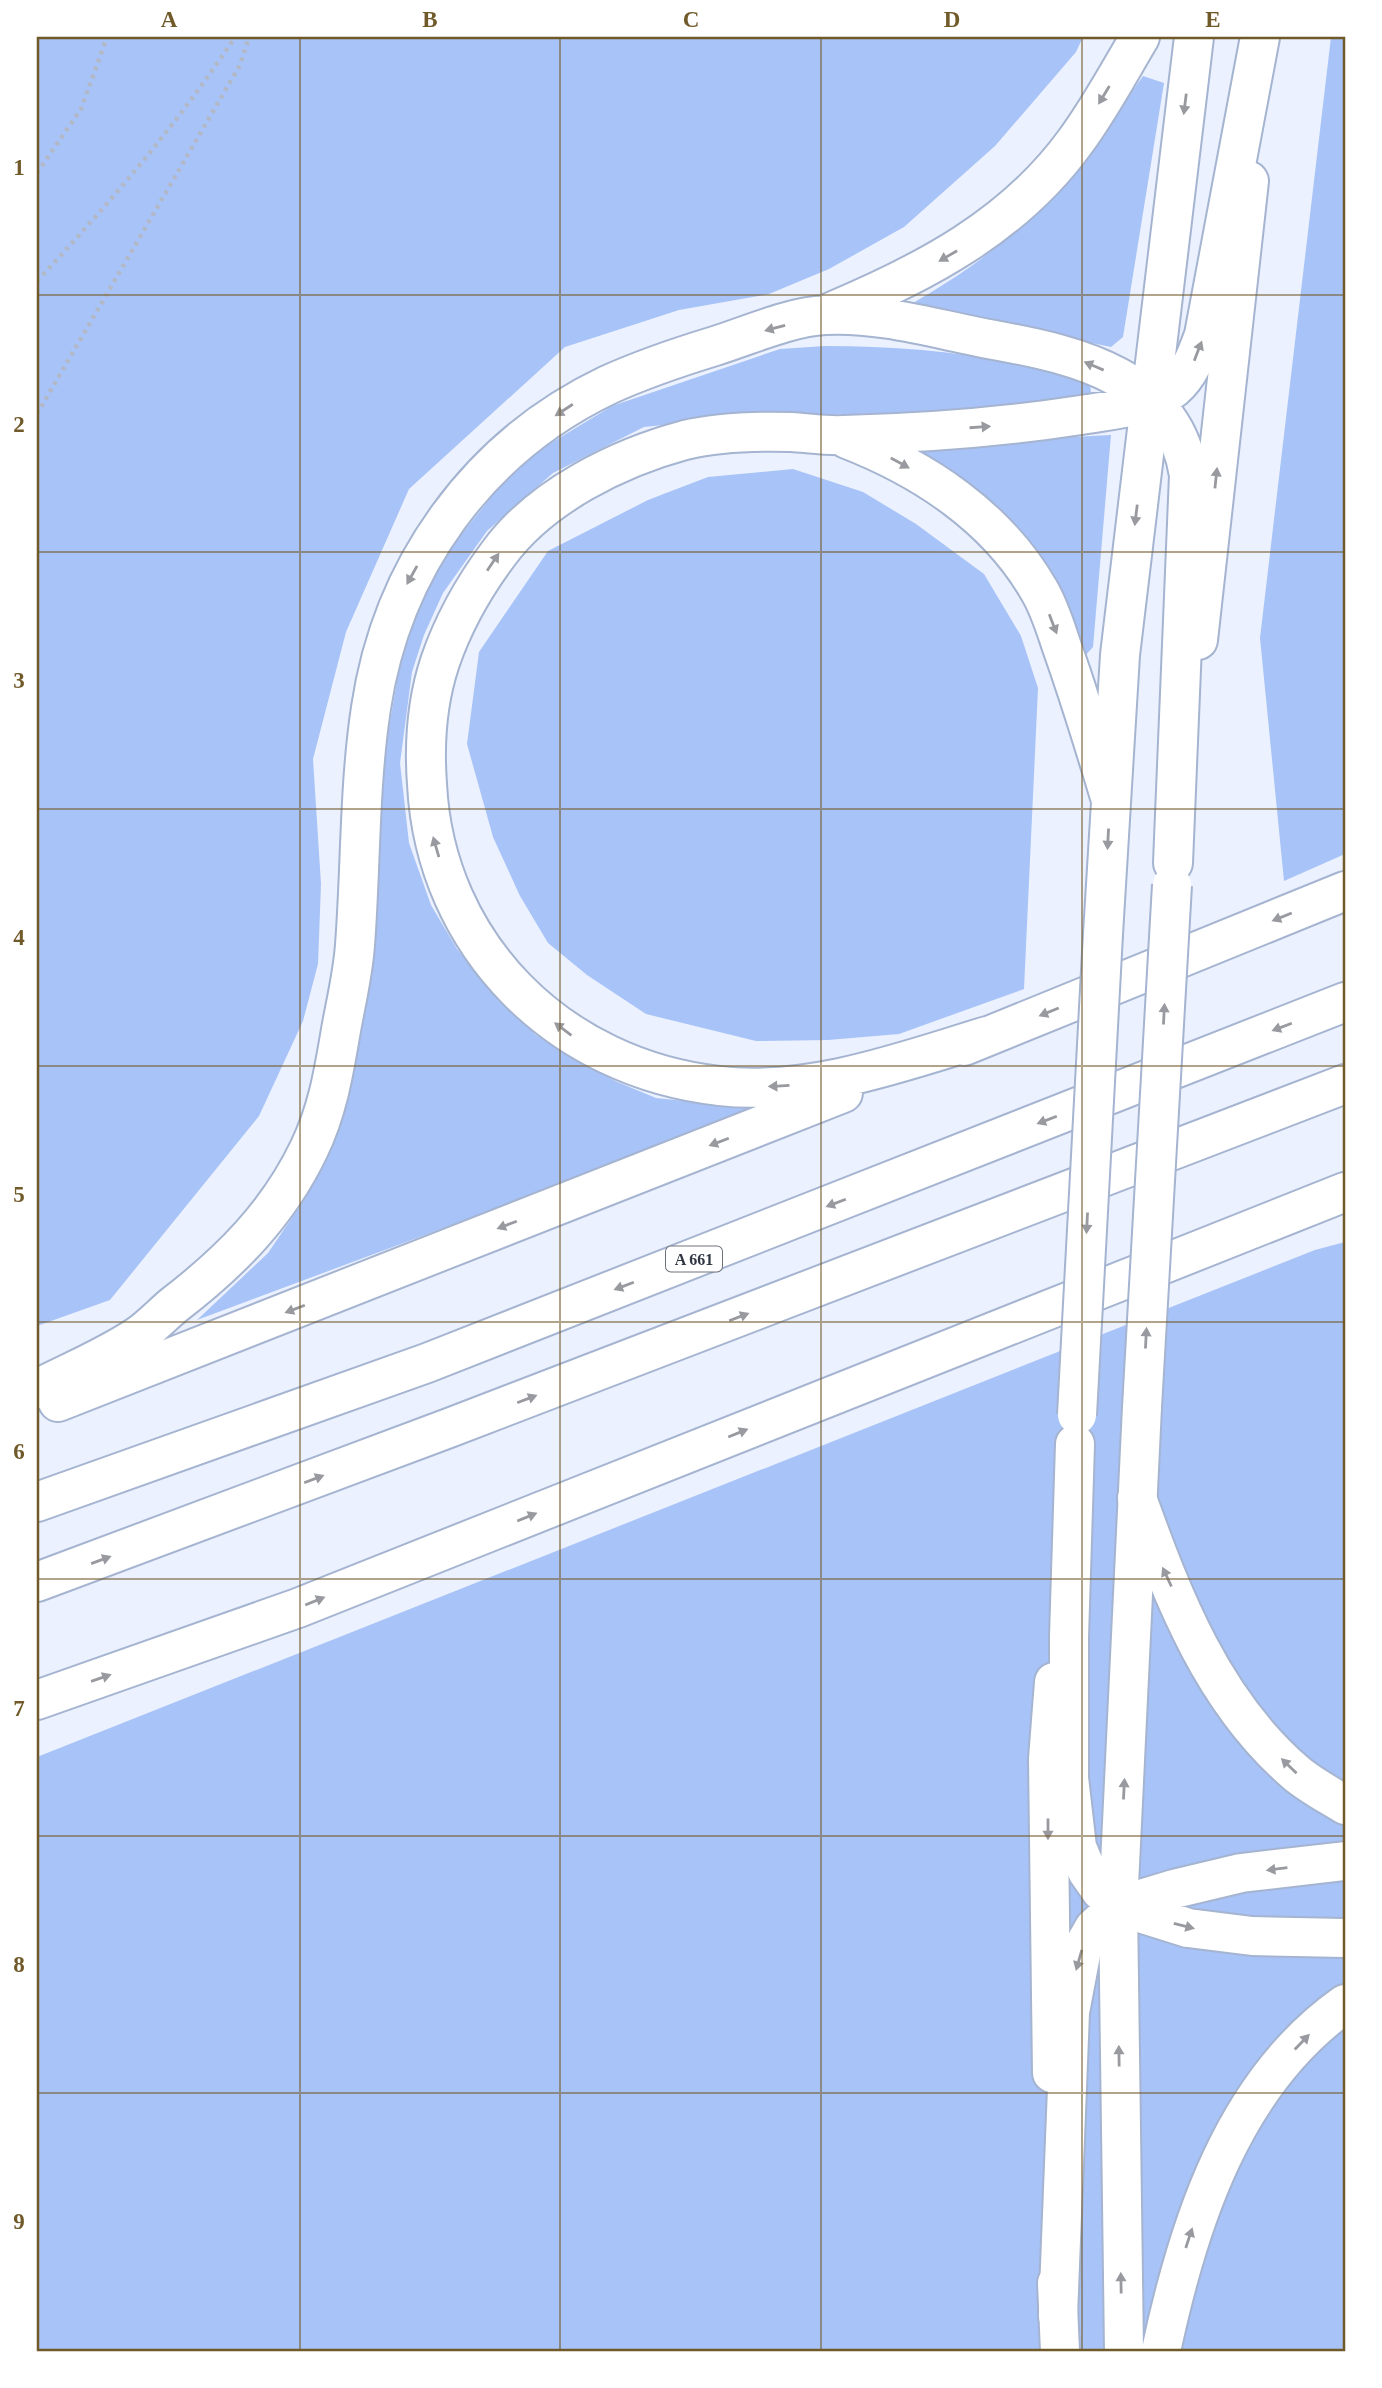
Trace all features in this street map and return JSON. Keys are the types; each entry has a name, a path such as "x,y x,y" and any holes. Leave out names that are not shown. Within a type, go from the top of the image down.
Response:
{"main road":[{"path":"37,1389 138,1336 206,1281 256,1230 296,1176 330,1094 355,951 365,762 377,671 398,601 435,536 462,498 486,471 542,425 607,386 658,364 823,315 904,281 970,243 1009,213 1043,181 1076,142 1140,37"},
{"path":"1194,37 1173,198 1153,399 1122,641 1110,797 1076,1429 1069,1637 1072,1816 1077,1847 1087,1871 1101,1891 1118,1906 1188,1928 1252,1936 1345,1938"},
{"path":"987,1037 883,1068 784,1087 722,1087 643,1069 590,1048 562,1029 509,983 464,919 434,843 428,812 426,738 431,697 440,660 478,584 501,550 521,529 546,507 609,469 688,439 789,432 838,436 1034,422 1117,409 1153,399 1172,390 1195,360 1204,335 1263,37"},
{"path":"1173,874 1263,37"},
{"path":"823,315 919,324 1017,344 1086,362 1122,379 1153,399 1176,430 1185,452 1189,475 1173,874 1137,1498 1118,1906 1124,2351"},
{"path":"838,436 880,452 922,475 983,519 1012,551 1040,591 1052,620 1110,797"},
{"path":"37,1410 987,1037 1345,891"},
{"name":"A 661","path":"37,1502 427,1363 1345,1002"},
{"path":"37,1582 436,1433 1345,1084"},
{"path":"37,1700 298,1608 1345,1192"},
{"path":"1274,1220 1345,1207"},
{"path":"1059,2333 1048,1920 1048,1759 1076,1429"},
{"path":"1137,1498 1162,1566 1221,1689 1250,1728 1297,1774 1345,1805"},
{"path":"1059,2333 1074,1978 1082,1949 1094,1928 1118,1906 1241,1873 1345,1861"},
{"path":"1161,2351 1177,2274 1198,2209 1248,2111 1300,2043 1345,2004"}],"path":[{"path":"37,173 81,109 107,37"},
{"path":"37,281 98,215 173,124 235,37"},
{"path":"37,414 240,65 249,37"}],"shaded area":[{"path":"37,37 1083,37 1076,52 995,146 904,227 829,269 769,294 679,310 565,347 409,489 346,632 313,759 321,884 318,964 303,1021 259,1116 110,1300 37,1326"},
{"path":"1331,37 1345,37 1345,854 1284,881 1260,638"},
{"path":"1143,76 1164,83 1123,337 1111,347 910,305 973,265 1007,237 1079,160"},
{"path":"825,346 926,350 992,359 1090,384 1091,392 1088,398 1042,408 732,418 644,427 553,473 487,531 443,593 424,635 412,672 400,763 409,843 431,905 457,949 494,994 536,1035 615,1081 656,1098 763,1109 197,1320 268,1253 306,1197 343,1093 384,756 399,670 419,604 448,551 500,486 541,449 612,406 780,349"},
{"path":"1111,435 1093,647 1085,656 907,445"},
{"path":"793,469 863,492 916,524 984,574 1021,636 1038,688 1024,989 899,1034 828,1040 756,1041 646,1014 587,975 548,943 520,896 493,837 467,744 479,652 548,551 648,500 708,477"},
{"path":"1345,1242 1345,2351 37,2351 37,1757 1315,1250"}]}
